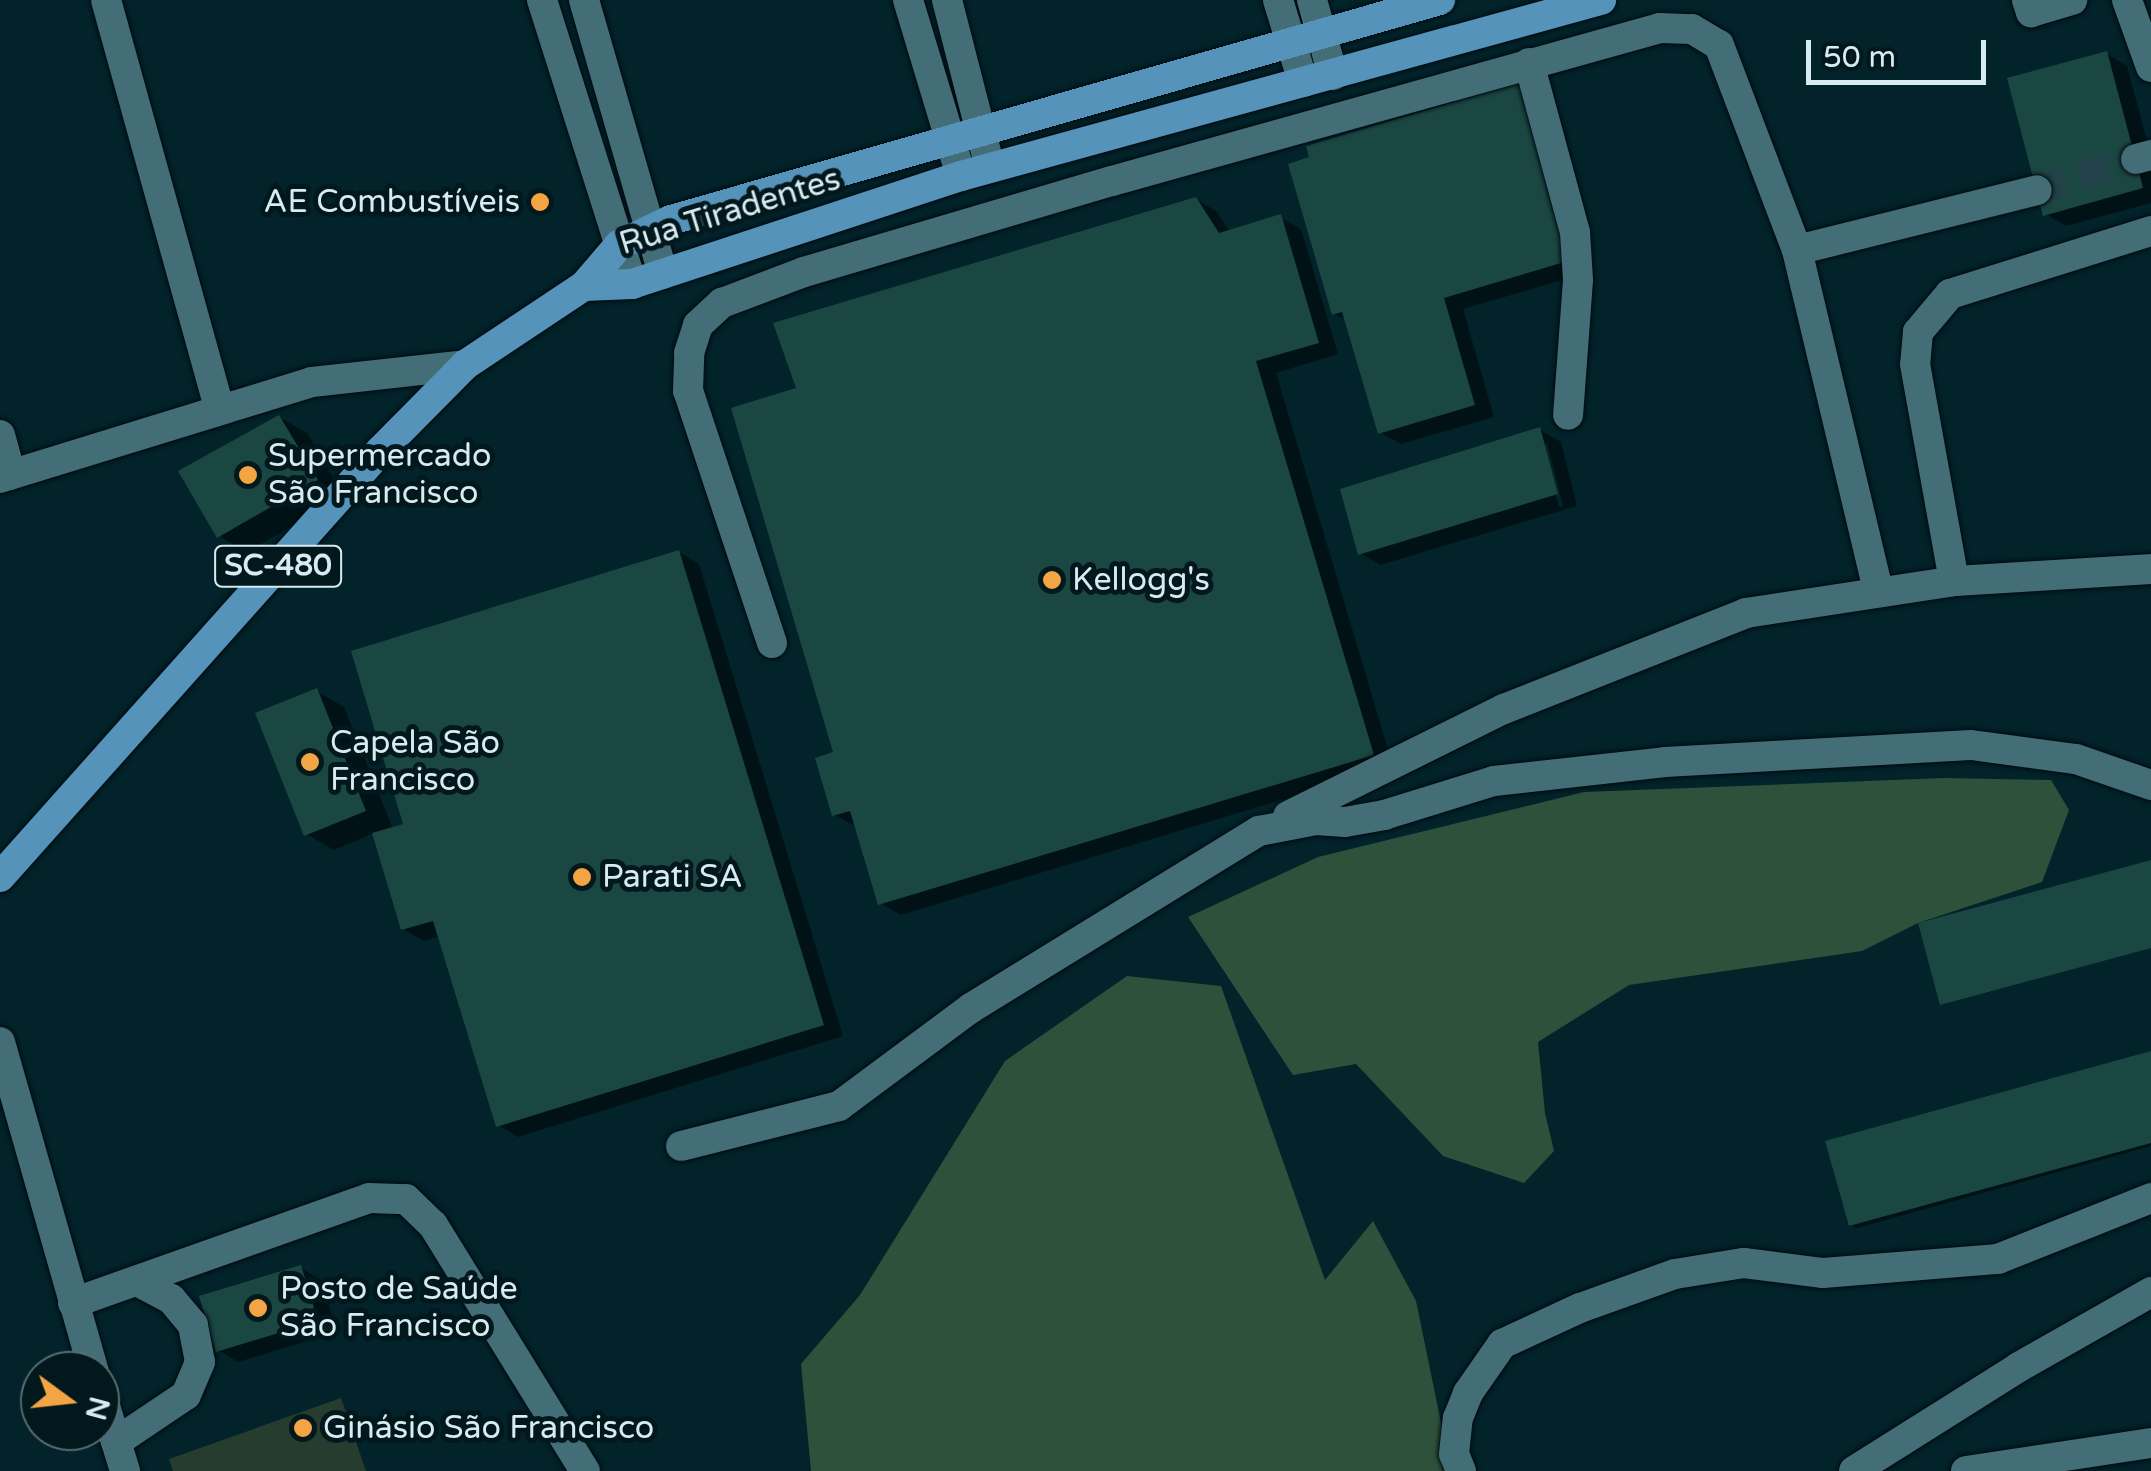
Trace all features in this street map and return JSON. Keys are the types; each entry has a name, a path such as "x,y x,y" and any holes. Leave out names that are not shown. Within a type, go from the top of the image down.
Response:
{"main road":[{"name":"Rua Tiradentes","path":"584,286 619,244 649,228 1440,0"},
{"name":"Rua Tiradentes","path":"584,286 632,284 961,176 1601,0"},
{"name":"SC-480","path":"0,878 381,450 465,365 584,286"}],"street":[{"path":"106,0 219,408"},
{"path":"542,0 632,284"},
{"path":"584,0 663,274"},
{"path":"908,0 961,176"},
{"path":"947,0 984,131 990,168"},
{"path":"1278,0 1290,42 1318,78"},
{"path":"1312,0 1322,33 1318,78"},
{"path":"2029,6 2072,0"},
{"path":"2127,0 2151,67"},
{"path":"772,644 688,391 688,353 698,325 722,303 804,272 1660,28 1692,29 1719,45 1797,250 1878,590"},
{"path":"1529,63 1575,232 1578,280 1568,415"},
{"path":"1797,250 2036,190"},
{"path":"1954,580 1916,364 1918,332 1950,294 2151,231"},
{"path":"0,435 6,476 219,408 346,376 465,365"},
{"path":"681,1146 839,1106 971,1008 1258,831 1504,709 1729,620 1878,590 1954,580 2151,569"},
{"path":"1258,831 1316,820 1344,822 1384,814 1494,781 1666,762 1970,745 2076,758 2151,785"},
{"path":"0,1042 88,1351"},
{"path":"73,1303 369,1198 406,1199 432,1224 584,1471"},
{"path":"1462,1471 1454,1454 1458,1418 1468,1392 1502,1344 1580,1308 1675,1274 1744,1263 1823,1272 1998,1259 2151,1198"},
{"path":"121,1457 186,1395 200,1362 192,1324 171,1299 137,1280"},
{"path":"1854,1471 2019,1367 2151,1292"},
{"path":"1966,1471 2151,1443"}],"green space":[{"path":"1944,778 2051,780 2069,810 2042,882 1918,923 1862,951 1629,985 1538,1042 1545,1113 1554,1151 1524,1183 1443,1156 1356,1064 1293,1075 1188,917 1318,857 1584,792"},
{"path":"1127,976 1221,986 1325,1280 1373,1221 1416,1301 1451,1471 811,1471 801,1364 860,1295 1005,1061"},
{"name":"Ginásio São Francisco","path":"341,1398 366,1471 173,1471 169,1459"}],"building":[{"path":"2107,51 2143,188 2043,216 2007,78"},
{"path":"1519,83 1571,260 1444,298 1475,405 1378,434 1342,312 1332,315 1288,164 1309,157 1306,146"},
{"name":"Kellogg's","path":"1196,197 1219,233 1281,214 1319,343 1256,361 1374,755 878,905 850,811 832,816 815,758 833,752 731,408 796,388 773,323"},
{"name":"Supermercado São Francisco","path":"279,415 318,480 217,538 178,471"},
{"path":"1540,427 1558,494 1358,555 1340,489"},
{"name":"Parati SA","path":"679,550 824,1025 496,1127 433,921 401,930 372,833 403,824 351,651"},
{"name":"Capela São Francisco","path":"317,688 366,811 304,836 255,713"},
{"path":"2151,860 2151,948 1940,1005 1918,923"},
{"path":"2151,1051 2151,1143 1849,1226 1825,1141"},
{"name":"Posto de Saúde São Francisco","path":"301,1265 318,1321 216,1352 199,1296"}],"tunnel":[{"path":"2037,190 2136,159"}],"place":[{"name":"AE Combustíveis","path":"540,202"},
{"name":"Supermercado São Francisco","path":"248,475"},
{"name":"Kellogg's","path":"1052,580"},
{"name":"Capela São Francisco","path":"310,762"},
{"name":"Parati SA","path":"582,877"},
{"name":"Posto de Saúde São Francisco","path":"258,1308"},
{"name":"Ginásio São Francisco","path":"303,1428"}]}
